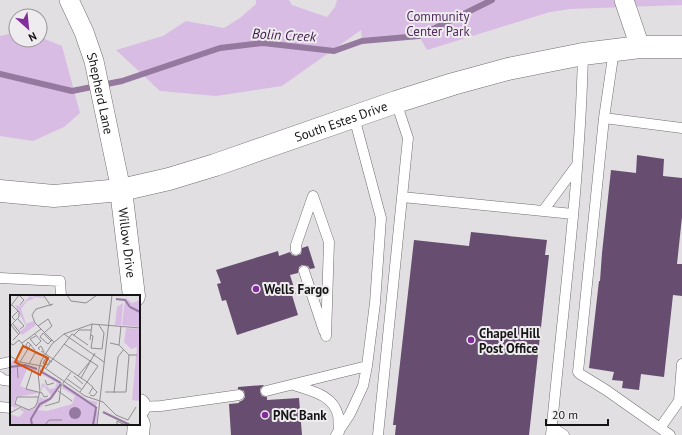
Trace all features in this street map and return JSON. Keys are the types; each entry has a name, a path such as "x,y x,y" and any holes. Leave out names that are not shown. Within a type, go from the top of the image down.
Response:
{"main road":[{"name":"South Estes Drive","path":"0,191 54,196 121,190 169,179 215,166 396,102 508,69 583,54 614,50 640,47 682,47"},
{"name":"Willow Drive","path":"121,190 134,295"}],"street":[{"name":"Shepherd Lane","path":"70,0 94,60 121,190"},
{"path":"624,0 640,47"}],"lane":[{"path":"614,50 604,118 578,372 670,435"},
{"path":"564,435 551,431 573,214 582,93 583,54"},
{"path":"378,435 408,138 396,102"},
{"path":"337,433 350,414 363,386 375,303 381,218 354,117"},
{"path":"604,118 682,128"},
{"path":"543,212 577,165"},
{"path":"296,250 296,245 313,196 329,242 326,336 304,271"},
{"path":"402,197 573,214"},
{"path":"0,278 60,281 61,295"},
{"path":"660,428 680,401 682,364"},
{"path":"266,391 367,366"},
{"path":"0,377 3,380 10,381"},
{"path":"294,385 319,393 328,399 338,415 337,433"},
{"path":"140,406 161,406 239,395"},
{"path":"0,407 10,408"}],"green space":[{"name":"Community Center Park","path":"256,0 289,0 292,5 327,17 335,7 337,0 682,0 682,5 570,9 550,12 427,50 419,36 362,41 361,30 282,86 216,96 160,91 116,50 163,36 186,21 224,28 240,18 256,4"},
{"path":"8,34 8,48 48,48 48,40 62,46 80,113 64,127 33,141 0,136 0,36"}],"building":[{"path":"637,155 664,159 663,176 682,178 682,217 677,264 682,264 682,296 673,295 664,377 641,374 639,390 622,388 623,381 612,380 614,372 589,368 600,281 611,170 636,173"},
{"name":"Chapel Hill Post Office","path":"471,232 547,240 545,255 549,255 529,435 395,435 396,425 393,425 414,240 469,246"},
{"name":"Wells Fargo","path":"308,246 315,268 310,269 308,266 302,265 299,267 298,273 290,275 296,294 292,295 298,315 237,335 226,300 222,301 217,284 221,283 216,270 278,251 279,256 290,252 292,255 296,256 301,254 302,248"},
{"name":"PNC Bank","path":"264,385 260,389 260,392 262,396 267,397 267,400 299,398 302,435 231,435 229,404 239,403 245,397 244,391 238,389 238,387"}],"waterway":[{"name":"Bolin Creek","path":"0,74 72,91 122,81 220,48 263,43 334,51 362,41 419,36 492,0"}],"place":[{"name":"Wells Fargo","path":"256,289"},
{"name":"Chapel Hill Post Office","path":"471,340"},
{"name":"PNC Bank","path":"265,415"}]}
